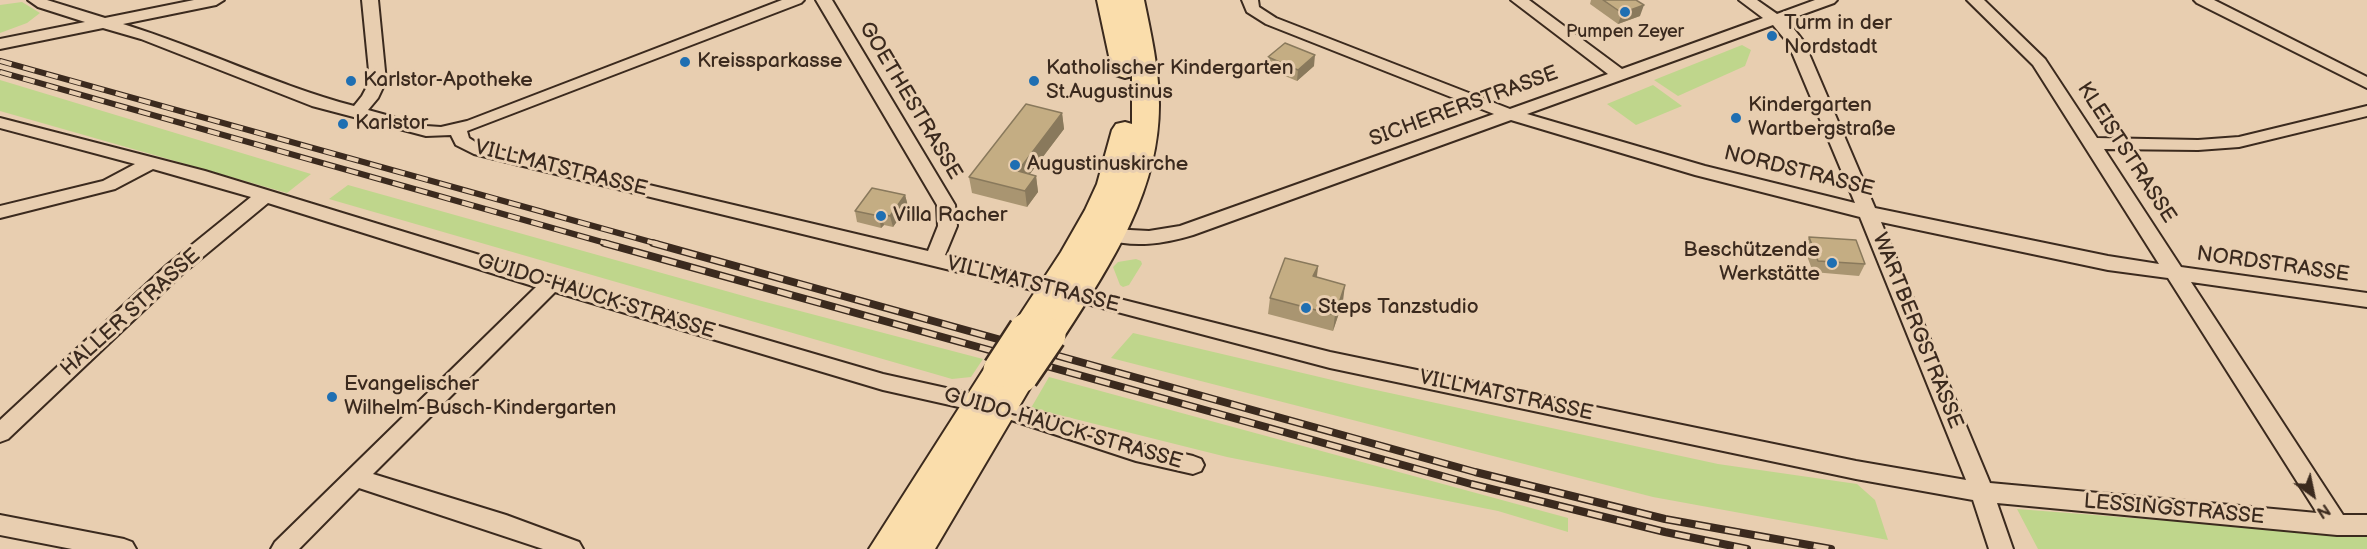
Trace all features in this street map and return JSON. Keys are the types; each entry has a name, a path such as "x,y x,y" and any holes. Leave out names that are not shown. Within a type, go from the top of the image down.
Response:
{"main road":[{"path":"1064,292 1081,245 1107,195 1124,140 1128,107 1127,78 1109,0"},
{"path":"888,549 989,406 1064,292 1111,235 1126,205 1144,141 1147,106 1141,46 1132,0"},
{"path":"1141,46 1143,0"},
{"path":"916,549 989,406"}],"street":[{"name":"VILLMATSTRASSE","path":"36,0 107,22 318,102 426,131 457,129 462,141 474,149 1064,292 1330,360 1856,470 1982,492"},
{"path":"0,44 216,0"},
{"path":"358,112 370,98 378,81 370,0"},
{"path":"457,129 796,0"},
{"name":"GOETHESTRASSE","path":"824,0 946,206 950,216 948,229 933,260"},
{"name":"NORDSTRASSE","path":"1250,0 1251,9 1271,21 1511,115 1701,171 1870,213 2108,263 2367,300"},
{"path":"1519,0 1619,74"},
{"name":"WARTBERGSTRASSE","path":"1747,0 1792,34 1796,42 1870,213 1982,492 2001,549"},
{"name":"SICHERERSTRASSE","path":"1111,235 1137,240 1161,238 1186,231 1829,0"},
{"name":"KLEISTSTRASSE","path":"1976,0 2039,62 2337,525"},
{"path":"2202,0 2367,82"},
{"path":"2091,143 2198,145 2239,142 2367,111"},
{"name":"GUIDO-HAUCK-STRASSE","path":"0,123 199,175 551,284 883,382 989,406 1136,452 1193,465"},
{"path":"0,212 109,185 129,177 150,163"},
{"name":"HALLER STRASSE","path":"0,433 174,270 264,196"},
{"path":"283,549 551,284"},
{"path":"355,478 506,525 571,549"},
{"name":"LESSINGSTRASSE","path":"1982,492 2337,525 2367,525"},
{"path":"0,525 123,549"}],"green space":[{"path":"22,2 40,13 27,23 0,33 0,5"},
{"path":"1742,45 1751,50 1745,66 1678,96 1654,80"},
{"path":"0,80 311,174 287,193 0,111"},
{"path":"1653,85 1682,106 1636,125 1607,104"},
{"path":"348,185 758,300 983,359 971,377 952,379 329,199"},
{"path":"1136,259 1142,264 1129,285 1123,287 1113,267 1118,262"},
{"path":"1133,333 1362,387 1718,464 1857,484 1875,500 1888,540 1653,497 1111,358"},
{"path":"1049,377 1568,518 1568,532 1498,511 1227,457 1031,408"},
{"path":"2017,509 2367,536 2367,549 2038,549"}],"building":[{"path":"1603,0 1636,0 1644,5 1622,13"},
{"path":"1285,43 1315,55 1298,70 1268,57"},
{"path":"1026,104 1062,113 1018,171 1036,176 1025,191 969,177"},
{"path":"872,188 905,195 890,216 855,211"},
{"path":"1809,237 1856,240 1865,264 1818,261"},
{"path":"1285,258 1318,266 1313,276 1345,285 1335,315 1270,298"}],"railway":[{"path":"0,61 658,244"},
{"path":"0,72 609,244"},
{"path":"604,243 1471,484 1665,532 1747,549"},
{"path":"653,243 1475,472 1665,519 1831,549"}],"place":[{"name":"Pumpen Zeyer","path":"1625,12"},
{"name":"Turm in der Nordstadt","path":"1772,36"},
{"name":"Kreissparkasse","path":"685,62"},
{"name":"Karlstor-Apotheke","path":"351,81"},
{"name":"Katholischer Kindergarten St.Augustinus","path":"1034,81"},
{"name":"Kindergarten Wartbergstraße","path":"1736,118"},
{"name":"Karlstor","path":"343,124"},
{"name":"Augustinuskirche","path":"1015,165"},
{"name":"Villa Racher","path":"881,216"},
{"name":"Beschützende Werkstätte","path":"1832,263"},
{"name":"Steps Tanzstudio","path":"1306,308"},
{"name":"Evangelischer Wilhelm-Busch-Kindergarten","path":"332,397"}]}
